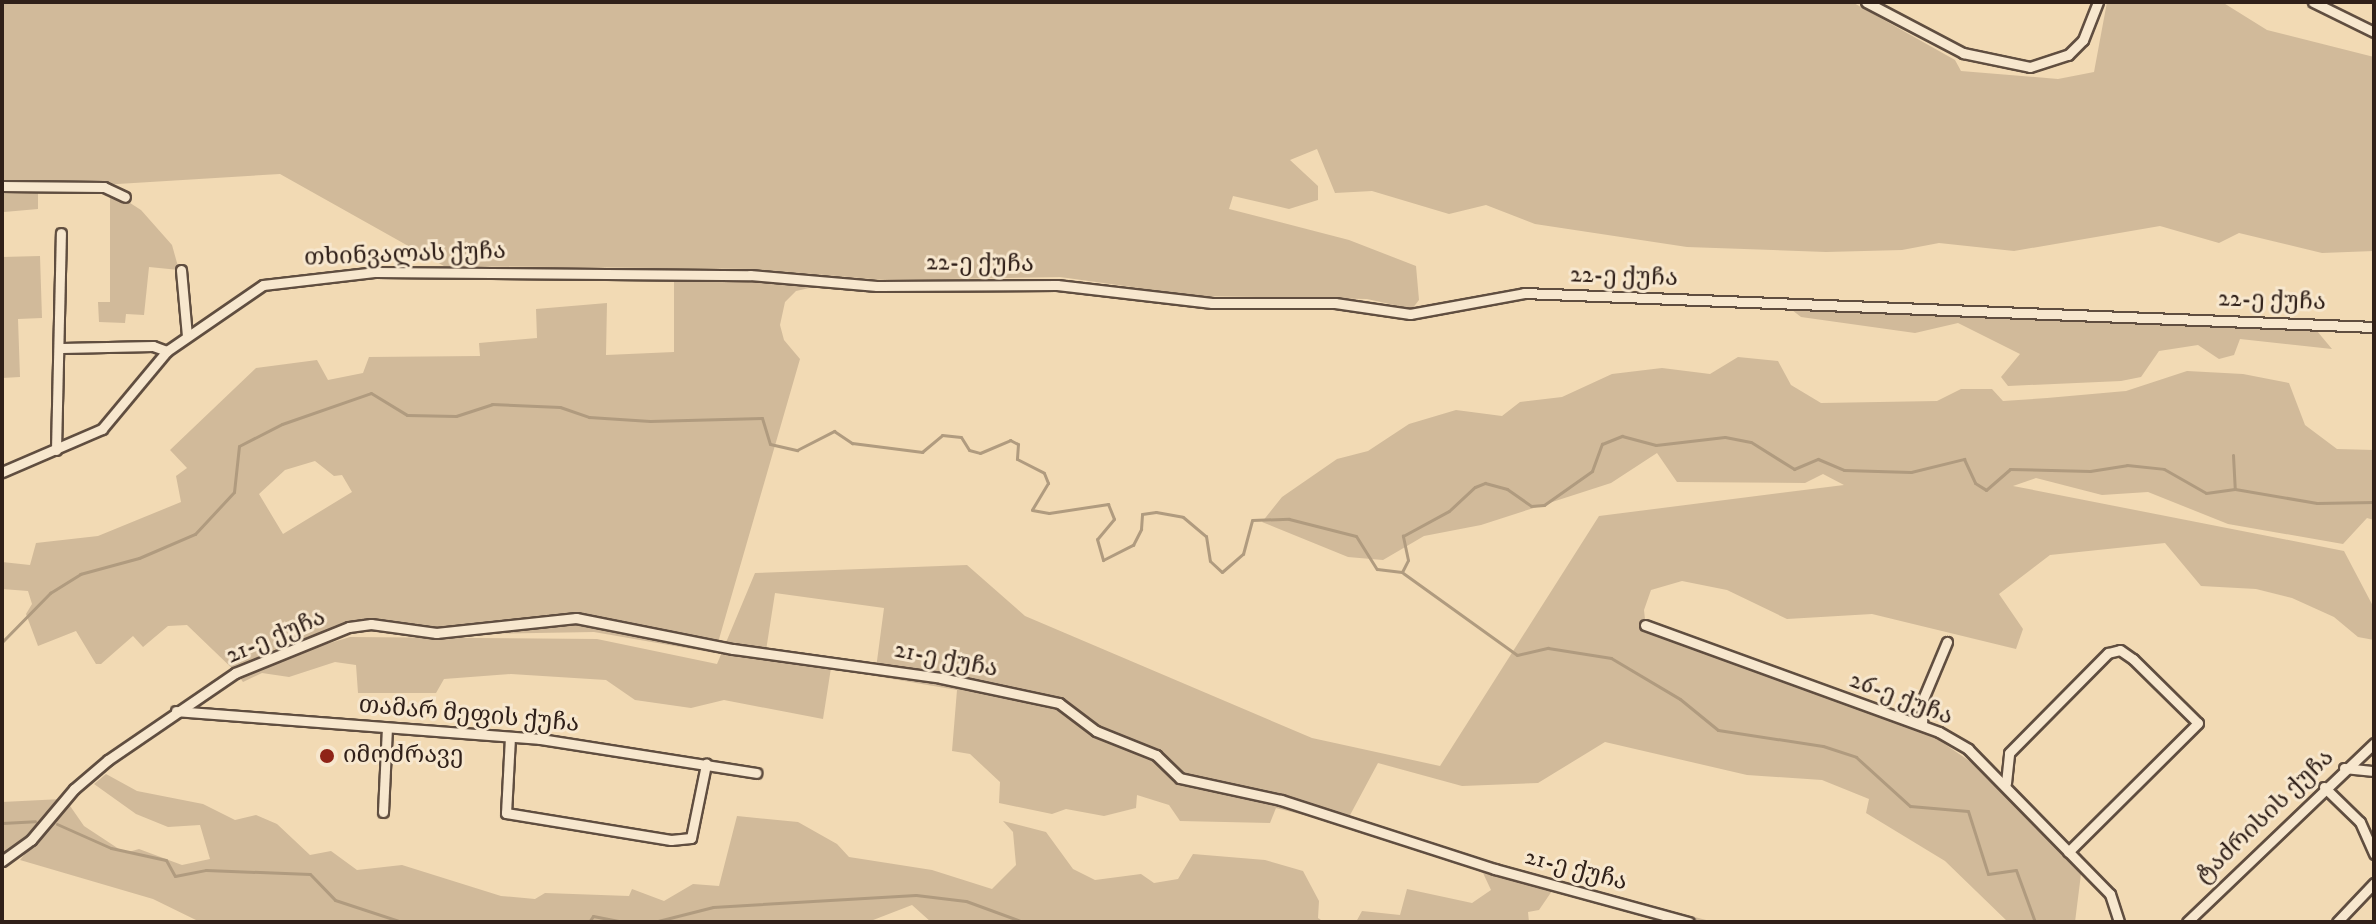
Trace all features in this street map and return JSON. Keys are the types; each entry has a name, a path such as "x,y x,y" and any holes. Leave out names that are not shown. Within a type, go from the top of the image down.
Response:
{"street":[{"path":"1866,2 1963,53 2030,67 2068,55 2083,40 2098,2"},
{"path":"2313,2 2374,32"},
{"path":"2,186 34,190 104,187 125,197"},
{"path":"56,450 53,389 62,348 61,233"},
{"path":"181,270 187,336"},
{"name":"თხინვალას ქუჩა","path":"2,472 102,429 167,351 187,336 207,328 263,285 296,278 461,271 750,275 877,286"},
{"name":"22-ე ქუჩა","path":"877,286 1057,285 1212,303 1335,303 1410,314 1524,293 2374,327"},
{"path":"62,348 153,346 167,351"},
{"name":"21-ე ქუჩა","path":"2,861 31,840 95,771 176,711 235,673 349,627 371,624 436,633 576,618 733,649 941,678 1059,703 1096,731 1156,755 1180,778 1281,800 1495,869 1689,922"},
{"name":"26-ე ქუჩა","path":"1645,625 1922,725 1968,749 2006,783 2110,894 2119,922"},
{"path":"1922,725 1923,699 1947,642"},
{"path":"2006,783 2009,753 2108,653 2120,650 2133,659 2198,723 2068,852"},
{"name":"თამარ მეფის ქუჩა","path":"176,711 510,737 756,773"},
{"path":"383,812 387,728"},
{"path":"510,737 506,813 671,840 691,838 706,764"},
{"name":"ტაძრისის ქუჩა","path":"2187,922 2324,787 2374,743"},
{"path":"2344,768 2374,771"},
{"path":"2324,787 2360,822 2374,854"},
{"path":"2337,922 2374,883"}],"shaded area":[{"path":"2,2 1852,2 1955,60 1961,71 2058,79 2094,72 2107,2 2222,2 2267,30 2374,57 2374,251 2322,253 2239,233 2219,243 2160,226 2014,251 1939,243 1902,250 1826,252 1687,247 1535,224 1486,205 1449,214 1372,191 1335,193 1317,149 1290,160 1318,186 1318,200 1289,209 1233,196 1229,209 1349,240 1416,266 1419,300 1412,309 1367,299 1196,296 1060,277 884,280 754,269 444,266 280,174 36,189 2,185"},
{"path":"2,188 38,192 38,209 4,212 4,246"},
{"path":"110,190 141,210 172,245 179,270 149,267 144,315 126,314 125,323 99,322 98,302 110,302"},
{"path":"40,256 42,318 18,319 20,377 2,378 2,257"},
{"path":"674,279 831,283 796,291 785,302 780,325 784,340 800,359 715,653 594,632 407,635 349,629 310,649 350,637 597,639 717,664 755,573 967,565 1025,616 1312,738 1440,766 1599,516 1844,485 1823,474 1805,483 1677,482 1657,453 1611,483 1481,525 1424,536 1383,560 1348,557 1262,522 1282,497 1337,459 1368,451 1409,424 1456,410 1502,416 1520,402 1562,397 1612,374 1662,368 1710,374 1738,357 1778,361 1791,385 1821,403 1937,401 1961,389 1992,389 2003,401 2047,398 2126,391 2187,371 2243,374 2289,383 2305,425 2337,449 2374,450 2374,520 2367,518 2343,544 2228,524 2148,492 2102,495 2036,478 2013,486 2344,551 2374,608 2374,640 2358,637 2334,617 2292,598 2256,589 2201,586 2165,543 2050,555 1999,594 2023,629 2016,649 1872,614 1787,619 1727,590 1682,581 1651,590 1644,610 1646,629 1805,682 1936,738 1997,780 2081,874 2075,922 2008,922 1945,861 1866,813 1869,799 1822,780 1747,775 1605,742 1538,783 1462,786 1378,763 1349,817 1499,867 1714,922 1664,922 1554,888 1539,910 1528,912 1529,922 1356,922 1362,911 1400,915 1407,889 1472,903 1491,890 1483,873 1423,845 1276,808 1270,823 1180,821 1169,805 1137,795 1136,808 1104,816 1066,809 1052,814 999,803 1000,782 970,754 952,751 957,690 875,676 884,608 775,593 765,657 831,668 823,719 724,700 691,708 635,700 606,680 511,674 444,679 436,693 358,693 356,665 335,662 289,677 262,673 243,682 240,678 112,762 68,803 84,826 125,853 139,849 182,865 210,859 200,825 168,827 136,814 94,784 106,774 137,791 203,804 235,820 256,815 277,824 310,855 331,851 357,870 402,865 501,896 535,899 545,893 629,896 632,889 664,901 693,884 719,886 737,816 798,822 837,844 849,857 932,870 992,889 1016,865 1013,832 1003,821 1046,832 1073,869 1095,880 1141,874 1154,883 1178,879 1193,854 1265,860 1303,871 1319,901 1318,918 1324,922 931,922 912,905 868,922 200,922 153,899 20,860 67,801 97,771 239,675 187,625 168,626 143,647 133,636 101,664 96,664 76,631 38,646 26,614 32,604 28,591 2,589 2,562 30,565 36,543 98,536 181,502 176,476 187,468 170,450 256,368 317,360 328,380 363,373 369,357 480,356 479,343 537,338 536,309 607,303 606,355 674,352","holes":["315,461 334,476 342,475 352,492 283,534 259,494 285,470"]},
{"path":"1840,309 2294,326 2317,331 2332,349 2240,339 2234,355 2219,359 2198,345 2159,351 2141,377 2121,381 2008,386 2001,377 2020,354 1958,323 1915,333 1801,317 1792,310"},
{"path":"62,799 26,841 2,853 2,802"}],"waterway":[{"path":"2,642 50,593 80,574 139,558 195,534 234,492 239,446 282,424 371,393 407,415 456,416 492,404 560,407 589,417 650,421 762,418 770,444 797,450 834,431 852,443 922,452 942,435 961,437 969,450 980,453 1010,440 1018,444 1017,459 1044,473 1048,483 1032,510 1049,513 1108,504 1114,519 1097,539 1103,560 1133,545 1141,529 1142,514 1156,512 1183,517 1206,536 1210,561 1222,572 1243,554 1252,520 1289,519 1356,536 1377,569 1402,572 1408,560 1403,536 1449,511 1475,487 1485,483 1507,489 1531,506 1544,505 1592,471 1602,444 1622,436 1656,445 1725,437 1751,442 1794,469 1818,459 1844,470 1911,472 1964,459 1975,483 1986,490 2010,469 2090,471 2127,465 2164,469 2206,493 2235,489 2317,503 2374,502"},
{"path":"2233,455 2235,489"},
{"path":"1403,573 1517,655 1548,648 1611,658 1680,699 1718,730 1823,746 1856,757 1910,806 1968,811 1988,874 2016,870 2035,922"},
{"path":"2,823 35,821"},
{"path":"57,824 111,848 166,860 175,876 206,870 310,874 335,900 402,922"},
{"path":"654,922 713,907 916,895 966,901 1023,922"},
{"path":"589,922 593,916 623,922"}],"place":[{"name":"იმოძრავე","path":"327,756"}]}
